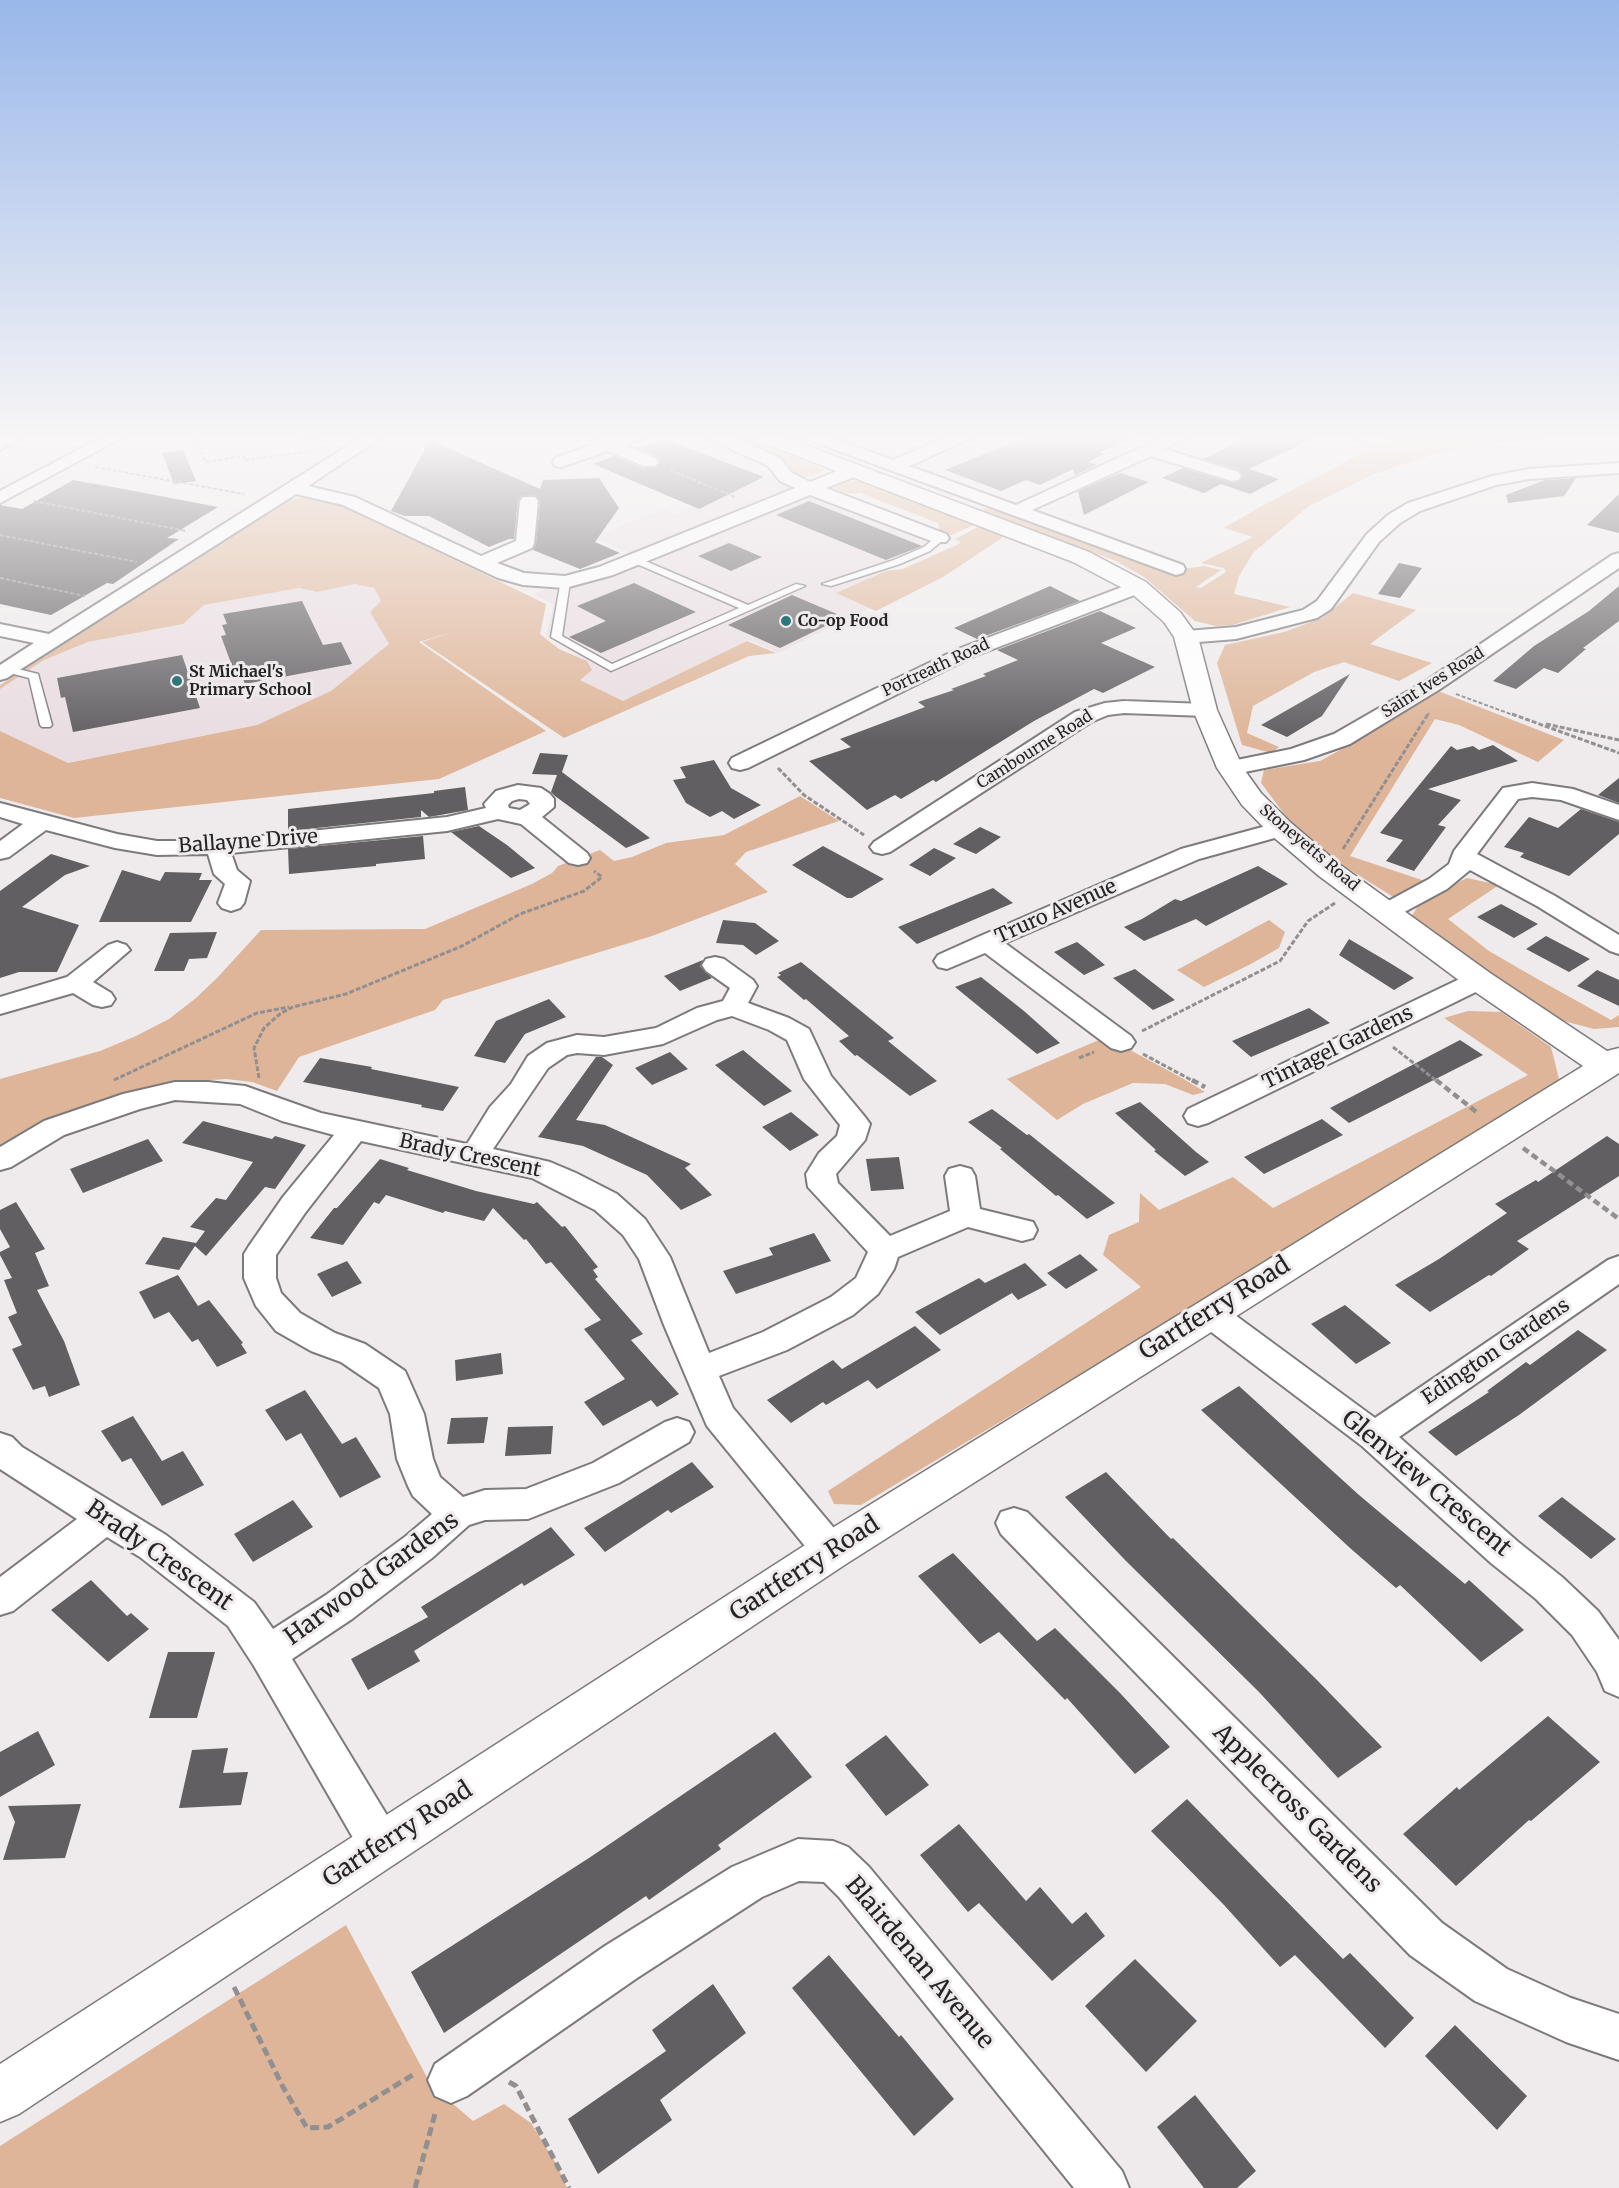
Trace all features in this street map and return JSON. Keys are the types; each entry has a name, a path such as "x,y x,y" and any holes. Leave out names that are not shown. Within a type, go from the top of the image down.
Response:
{"street":[{"path":"3,671 216,537"},
{"path":"428,537 506,574 523,579 565,582 586,578 688,537"},
{"path":"483,562 525,544 526,537"},
{"name":"Stoneyetts Road","path":"1028,537 1081,557 1124,578 1138,587 1172,617 1186,637 1205,710 1230,768 1251,799 1281,829 1329,870 1388,911 1479,980 1612,1062"},
{"path":"1091,537 1176,569"},
{"path":"1186,637 1236,633 1310,614 1324,605 1374,537"},
{"name":"Saint Ives Road","path":"1230,768 1283,759 1327,746 1427,689 1619,559"},
{"name":"Portreath Road","path":"740,763 768,744 965,653 1125,590 1138,587"},
{"path":"0,630 51,640"},
{"name":"Cambourne Road","path":"882,847 1083,717 1105,709 1124,707 1205,710"},
{"path":"1388,911 1438,885 1460,867 1463,856 1511,793 1532,789 1565,794 1619,813"},
{"name":"Ballayne Drive","path":"0,810 115,841 157,848 217,846 447,824 499,812 496,804 504,796 518,792 533,793 542,799 542,807 526,816 584,863"},
{"path":"0,852 42,821"},
{"name":"Truro Avenue","path":"1121,1042 987,942 1190,854 1281,829"},
{"path":"217,846 226,874 238,881 231,903"},
{"path":"1463,856 1546,901 1619,946"},
{"path":"947,961 987,942"},
{"path":"0,1006 76,983 117,950"},
{"path":"715,965 746,990 779,1024 799,1035 818,1079 855,1124 850,1140 830,1160 821,1174 823,1187 885,1250"},
{"name":"Tintagel Gardens","path":"1198,1116 1479,980"},
{"path":"76,983 102,999"},
{"path":"474,1156 500,1114 521,1090 538,1062 557,1049 577,1044 604,1046 663,1035 706,1014 746,990"},
{"name":"Gartferry Road","path":"0,2095 831,1551 1612,1062"},
{"name":"Brady Crescent","path":"0,1160 54,1128 175,1091 245,1095 292,1114 353,1131 547,1173 606,1202 634,1227 654,1257 719,1416 831,1551"},
{"path":"353,1131 294,1205 260,1254 260,1278 267,1298 288,1322 323,1342 353,1353 393,1380 407,1414 415,1459 426,1486 457,1514"},
{"path":"960,1176 966,1216"},
{"path":"699,1370 775,1341 842,1305 867,1286 879,1269 885,1250 966,1216 1022,1230"},
{"name":"Edington Gardens","path":"1374,1436 1619,1268"},
{"name":"Glenview Crescent","path":"1209,1313 1374,1436 1504,1552 1549,1588 1585,1623 1617,1668"},
{"name":"Harwood Gardens","path":"268,1654 339,1607 419,1547 457,1514 485,1505 528,1504 606,1473 677,1432"},
{"name":"Brady Crescent","path":"0,1447 10,1456 105,1518 153,1546 241,1614 268,1654 382,1847"},
{"path":"0,1599 105,1518"},
{"name":"Applecross Gardens","path":"1014,1523 1426,1939 1491,1984 1566,2019 1619,2037"},
{"name":"Blairdenan Avenue","path":"451,2080 621,1962 747,1882 798,1860 833,1862 861,1891 1105,2188"}],"lane":[{"path":"827,584 897,562 927,549 940,538"},
{"path":"633,559 747,608"},
{"path":"565,582 556,637 611,668 800,586"},
{"path":"3,671 34,676 46,725"}],"path":[{"path":"11,537 167,567"},
{"path":"0,578 112,602"},
{"path":"1427,689 1531,721 1619,753"},
{"path":"1329,870 1433,707 1427,689"},
{"path":"1531,721 1619,740"},
{"path":"768,744 804,795 882,847"},
{"path":"86,1117 93,1098 108,1084 141,1066 257,1013 346,994 462,946 520,914 584,891 602,877 584,863"},
{"path":"1079,1058 1121,1042 1280,961 1308,921 1344,897 1359,891"},
{"path":"262,1101 254,1048 264,1028 281,1013 293,1007"},
{"path":"1373,1031 1502,1132 1619,1219"},
{"path":"1121,1042 1230,1100"},
{"path":"222,1990 232,1984 283,2087 307,2128 328,2127 425,2067 444,2068 451,2080 439,2101 415,2188"},
{"path":"502,2077 516,2086 569,2188"}],"shaded area":[{"path":"230,537 407,537 546,604 540,634 559,649 587,661 592,670 580,680 623,701 747,641 776,653 749,656 564,738 422,642 452,632 419,642 546,731 439,779 74,818 0,798 0,731 68,763 257,725 331,691 389,644 370,612 381,601 374,588 355,584 317,592 299,588 204,605 183,624 88,642 44,660 0,689 0,685"},
{"path":"592,537 950,537 955,539 837,593 870,608 778,653 750,640 623,701 579,679 591,669 586,661 546,635 554,605 533,594 633,554"},
{"path":"1003,537 943,577 876,611 836,593 886,571 903,569 961,543 955,539"},
{"path":"1052,537 1080,537 1169,571 1204,566 1221,570 1196,587 1201,588 1226,572 1224,568 1201,563 1253,537 1272,537 1254,552 1239,576 1234,594 1290,607 1233,625 1216,626 1195,621 1144,577 1116,561"},
{"name":"St Michael's Primary School","path":"355,584 374,588 381,601 370,612 389,644 331,691 257,725 67,763 0,731 0,689 44,660 88,642 183,624 204,605 299,588 317,592"},
{"path":"1353,593 1416,610 1370,644 1432,663 1399,681 1344,662 1314,672 1253,706 1247,733 1279,747 1271,753 1242,745 1217,663 1225,645 1284,632 1322,618"},
{"path":"1433,689 1564,740 1538,762 1459,725 1435,719 1350,856 1428,882 1398,900 1344,866 1291,823 1261,783 1264,770 1320,761 1371,733"},
{"path":"800,796 839,821 746,852 735,864 768,892 652,936 443,1000 435,1010 299,1057 277,1091 252,1082 226,1079 170,1083 132,1091 102,1102 0,1150 0,1079 100,1051 169,1019 217,978 261,930 425,929 532,884 552,873 558,866 600,850 614,861 632,857 666,843 724,835"},
{"path":"1467,878 1499,885 1448,919 1489,951 1534,977 1611,1020 1619,1015 1619,1027 1594,1029 1556,1019 1411,917 1422,900"},
{"path":"1269,920 1285,932 1279,948 1249,965 1204,987 1177,970"},
{"path":"1468,1011 1501,1012 1551,1047 1561,1087 861,1505 834,1504 828,1491 1141,1287 1103,1255 1109,1235 1139,1222 1140,1193 1159,1210 1233,1177 1273,1208 1528,1075 1444,1018"},
{"path":"1106,1037 1205,1092 1193,1095 1165,1084 1133,1083 1083,1104 1057,1120 1007,1079"},
{"path":"346,1925 431,2085 473,2121 504,2104 531,2123 557,2165 567,2188 0,2188 0,2146"}],"building":[{"path":"0,537 179,539 113,584 107,583 51,615 0,604"},
{"path":"470,537 514,537 514,539 489,547"},
{"path":"537,537 598,537 595,542 620,553 580,569 533,550"},
{"path":"830,537 900,537 922,546 886,560"},
{"path":"729,543 762,557 731,571 698,556"},
{"path":"1399,563 1422,568 1400,598 1378,594"},
{"path":"634,583 696,612 601,653 569,637 606,621 577,606"},
{"path":"1050,586 1080,601 977,639 954,628"},
{"path":"1619,586 1619,621 1583,648 1586,649 1558,673 1544,668 1516,689 1493,681 1534,646 1589,611"},
{"name":"Co-op Food","path":"792,595 844,617 780,648 728,625"},
{"path":"302,601 323,645 341,642 352,664 245,684 241,673 235,674 221,636 226,635 222,625 227,624 223,614"},
{"path":"1100,611 1136,628 1101,643 1155,667 1103,693 1094,689 1034,721 936,782 933,780 901,799 895,795 867,810 809,761 851,747 840,739 925,707 918,702 954,690 951,689 986,676 983,674 1018,660 997,650"},
{"path":"182,655 200,708 73,732 65,697 61,698 57,678"},
{"path":"1350,674 1322,716 1287,737 1261,725"},
{"path":"1493,745 1518,761 1428,789 1461,800 1438,825 1446,827 1414,871 1386,861 1403,840 1380,833 1451,746 1457,750 1473,746 1479,750"},
{"path":"540,753 568,755 562,772 650,838 626,848 555,796 551,792 557,775 532,774"},
{"path":"714,760 731,788 761,805 734,819 722,811 710,817 686,803 673,780 686,778 680,767"},
{"path":"1619,778 1619,803 1598,795"},
{"path":"465,787 468,810 429,817 421,810 421,817 288,831 288,809 434,793 434,791"},
{"path":"1581,809 1619,822 1619,834 1569,876 1520,857 1524,853 1504,847 1529,817 1558,828"},
{"path":"479,826 535,868 511,878 451,832"},
{"path":"980,827 1001,837 976,854 953,844"},
{"path":"423,836 425,859 289,874 288,849"},
{"path":"823,846 884,879 852,898 847,898 792,865"},
{"path":"934,848 956,858 930,876 909,865"},
{"path":"51,854 90,866 65,875 22,907 79,925 57,972 19,972 0,978 0,891"},
{"path":"1258,866 1288,884 1206,926 1196,919 1144,941 1124,927 1175,899 1181,901"},
{"path":"122,870 160,881 165,872 202,873 199,880 212,880 191,922 99,922"},
{"path":"993,888 1013,903 917,944 898,927"},
{"path":"1501,904 1538,924 1514,938 1477,917"},
{"path":"723,920 755,923 779,941 756,955 743,945 716,943"},
{"path":"217,932 207,958 189,959 184,971 154,971 170,933"},
{"path":"1546,936 1590,959 1569,972 1526,949"},
{"path":"1349,939 1414,978 1394,990 1339,955"},
{"path":"1077,942 1105,965 1084,975 1054,952"},
{"path":"703,960 700,966 712,978 680,991 664,976"},
{"path":"801,962 894,1038 888,1041 937,1081 910,1096 857,1055 855,1056 839,1041 849,1036 777,977 781,975 778,973"},
{"path":"1135,969 1175,1000 1153,1010 1113,978"},
{"path":"1597,970 1619,980 1619,1006 1577,986"},
{"path":"981,977 1060,1043 1037,1054 955,987"},
{"path":"549,999 566,1017 525,1034 505,1063 474,1056 496,1021"},
{"path":"1309,1008 1330,1023 1251,1057 1232,1041"},
{"path":"1460,1040 1483,1055 1349,1123 1330,1108"},
{"path":"743,1050 792,1091 764,1106 715,1065"},
{"path":"670,1052 688,1069 652,1085 635,1068"},
{"path":"596,1057 602,1057 613,1065 576,1120 605,1125 691,1164 685,1168 712,1195 681,1210 647,1175 583,1146 538,1137"},
{"path":"320,1058 372,1067 371,1069 459,1087 443,1111 303,1082"},
{"path":"1140,1102 1209,1162 1185,1176 1154,1151 1156,1150 1115,1113"},
{"path":"992,1109 1027,1135 1029,1134 1115,1203 1087,1219 1058,1195 1056,1196 1000,1149 1002,1148 968,1122"},
{"path":"791,1112 819,1135 790,1151 762,1127"},
{"path":"1322,1119 1343,1135 1264,1174 1244,1157"},
{"path":"203,1121 272,1139 275,1136 306,1145 275,1189 265,1187 206,1256 195,1246 179,1270 145,1264 163,1237 196,1243 205,1231 190,1227 216,1198 226,1200 253,1162 182,1143"},
{"path":"1607,1136 1619,1144 1619,1176 1517,1241 1529,1249 1491,1276 1489,1275 1430,1312 1395,1285 1439,1259 1507,1213 1495,1204 1536,1180 1538,1182"},
{"path":"148,1139 163,1161 83,1193 70,1169"},
{"path":"899,1157 904,1189 871,1191 866,1159"},
{"path":"380,1159 409,1168 407,1170 476,1191 534,1204 537,1202 562,1227 565,1226 598,1267 593,1270 598,1277 595,1279 643,1334 631,1340 679,1394 657,1407 651,1400 603,1426 584,1402 625,1379 584,1329 601,1320 551,1262 546,1264 526,1239 524,1240 493,1208 484,1221 445,1211 443,1213 386,1195 379,1204 374,1202 343,1245 310,1238 334,1208 337,1208"},
{"path":"16,1202 45,1249 35,1253 49,1286 37,1290 64,1341 80,1385 49,1397 45,1386 33,1390 12,1349 22,1345 8,1317 17,1313 4,1280 12,1278 0,1255 0,1252 10,1247 0,1229 0,1210"},
{"path":"814,1233 831,1261 736,1294 723,1271 773,1255 769,1248"},
{"path":"1080,1254 1098,1270 1066,1289 1047,1273"},
{"path":"347,1261 362,1283 332,1297 317,1274"},
{"path":"1025,1263 1047,1285 1018,1300 1012,1293 940,1335 915,1312 979,1278 985,1283"},
{"path":"178,1275 198,1306 209,1300 243,1343 241,1344 247,1353 217,1367 198,1339 192,1342 169,1312 154,1319 139,1292"},
{"path":"1345,1305 1391,1343 1356,1364 1311,1324"},
{"path":"915,1326 941,1350 877,1389 868,1380 826,1405 823,1402 791,1423 767,1400 833,1360 842,1369"},
{"path":"1578,1330 1607,1350 1519,1415 1456,1456 1428,1432 1489,1392 1487,1391 1526,1362 1530,1365"},
{"path":"501,1353 503,1374 456,1381 455,1360"},
{"path":"1239,1386 1359,1495 1465,1584 1469,1580 1524,1630 1481,1662 1400,1585 1396,1588 1350,1548 1201,1410"},
{"path":"305,1390 342,1444 356,1437 381,1477 340,1498 301,1433 286,1441 265,1410"},
{"path":"133,1416 162,1461 183,1451 204,1485 162,1506 131,1458 122,1462 101,1431"},
{"path":"488,1417 484,1443 447,1444 451,1418"},
{"path":"553,1426 551,1454 505,1456 508,1427"},
{"path":"692,1462 714,1487 671,1513 668,1510 605,1552 584,1528"},
{"path":"1106,1472 1382,1747 1338,1778 1259,1692 1126,1561 1065,1497"},
{"path":"1562,1497 1616,1539 1591,1559 1538,1516"},
{"path":"293,1500 313,1527 253,1562 234,1534"},
{"path":"551,1527 575,1555 524,1586 522,1583 414,1651 420,1661 368,1690 351,1659 428,1617 421,1607"},
{"path":"953,1553 1037,1641 1055,1628 1170,1747 1135,1774 1067,1698 1065,1700 999,1632 980,1644 918,1576"},
{"path":"91,1580 127,1616 131,1613 149,1629 108,1662 51,1610"},
{"path":"168,1652 215,1652 197,1718 149,1718"},
{"path":"1548,1716 1600,1762 1531,1821 1529,1820 1456,1886 1403,1834 1457,1787 1459,1790"},
{"path":"38,1731 55,1765 0,1797 0,1752"},
{"path":"775,1732 812,1777 718,1845 721,1849 649,1900 646,1896 444,2033 411,1972 589,1858"},
{"path":"886,1735 929,1785 886,1816 845,1765"},
{"path":"228,1748 223,1773 248,1772 241,1805 179,1808 192,1750"},
{"path":"1187,1799 1343,1959 1350,1953 1414,2018 1385,2048 1295,1955 1280,1967 1224,1905 1151,1831"},
{"path":"81,1804 65,1858 3,1860 15,1822 8,1806"},
{"path":"959,1824 1026,1901 1040,1887 1072,1924 1086,1912 1105,1936 1052,1981 979,1903 968,1912 920,1855"},
{"path":"829,1955 899,2037 901,2035 954,2099 914,2136 792,1988"},
{"path":"1135,1959 1197,2021 1146,2072 1085,2006"},
{"path":"713,1984 746,2033 660,2100 672,2120 598,2174 568,2119 666,2051 652,2030"},
{"path":"1455,2025 1527,2096 1497,2130 1425,2056"},
{"path":"1195,2095 1256,2171 1237,2188 1204,2188 1157,2127"}],"place":[{"name":"Co-op Food","path":"786,621"},
{"name":"St Michael's Primary School","path":"177,681"}]}
